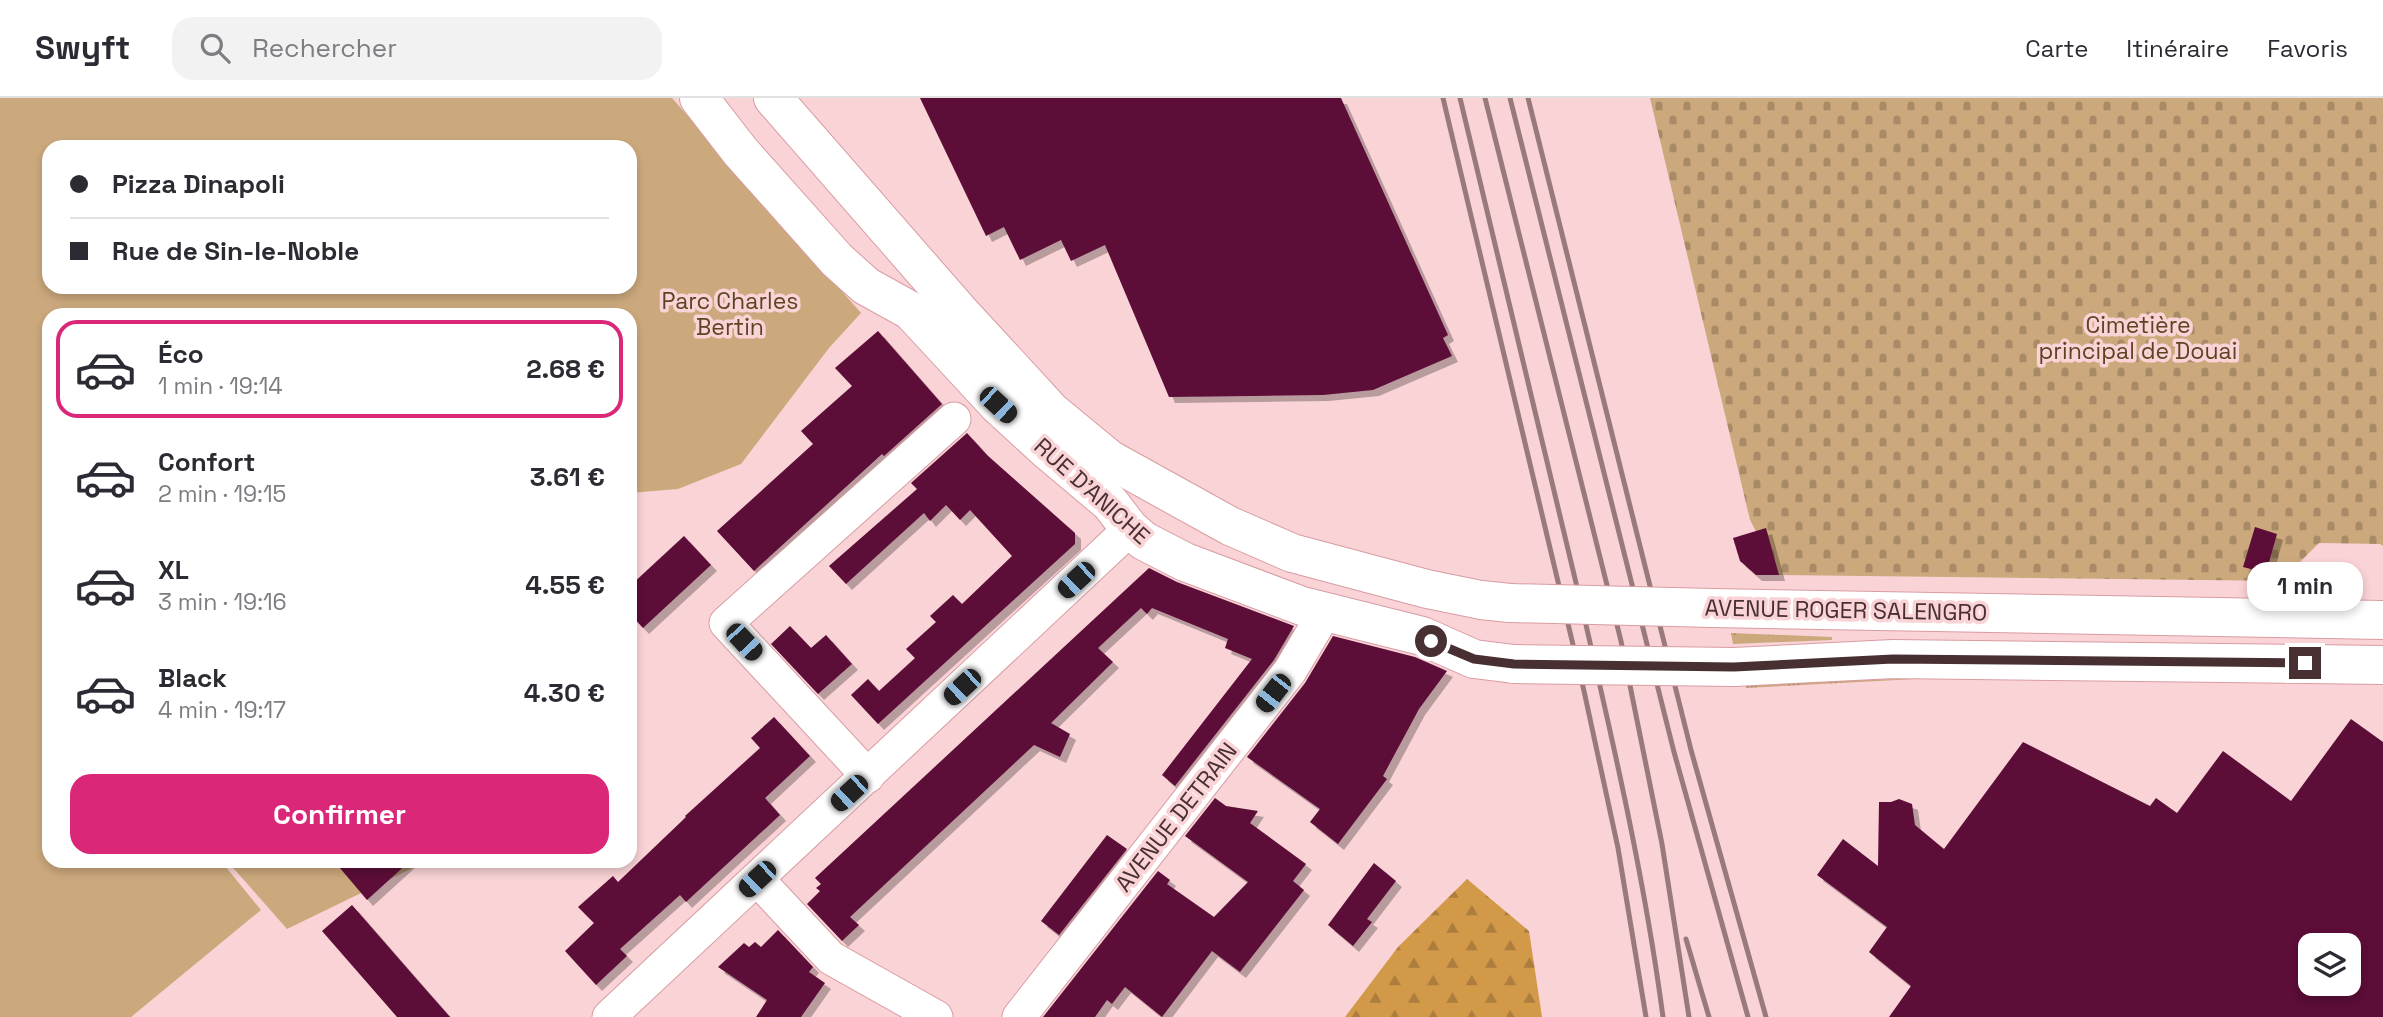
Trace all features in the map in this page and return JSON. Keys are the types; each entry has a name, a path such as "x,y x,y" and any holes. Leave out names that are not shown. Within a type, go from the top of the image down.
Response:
{"main road":[{"name":"RUE D'ANICHE","path":"699,98 740,151 837,260 866,286 911,311 998,405 1110,503 1130,529 1150,545 1185,562 1264,593 1325,612 1422,636 1474,659 1514,664 1734,667 1893,659 2383,664"},
{"name":"RUE D'ANICHE","path":"773,98 959,311 1071,429 1109,459 1135,475 1255,538 1314,560"},
{"name":"AVENUE ROGER SALENGRO","path":"1314,560 1427,589 1510,603 2383,620"}],"street":[{"path":"868,776 726,623 954,419"},
{"path":"609,1017 1130,529"},
{"name":"AVENUE DETRAIN","path":"1020,1017 1290,671 1325,612"},
{"path":"757,879 831,958 936,1017"}],"green space":[{"name":"Parc Charles Bertin","path":"0,98 672,98 861,313 829,348 741,464 678,489 637,492 637,308 42,308 42,868 227,868 261,910 131,1017 0,1017"},
{"name":"Cimetière principal de Douai","path":"1650,98 2383,98 2383,546 2319,543 2300,562 2296,581 1779,575 1750,520"},
{"path":"1731,633 1832,637 1832,640 1733,644"},
{"path":"1935,678 1746,688 1745,683"},
{"path":"233,868 413,868 287,929"},
{"path":"1467,879 1529,931 1542,1017 1345,1017 1398,947"}],"building":[{"path":"920,98 1341,98 1448,335 1443,338 1452,356 1373,390 1323,395 1169,397 1105,245 1071,261 1061,240 1020,260 1004,227 986,236"},
{"path":"878,331 942,404 884,456 882,454 754,571 717,531 813,444 801,431 852,386 835,368"},
{"path":"967,433 987,455 1075,533 1075,544 878,724 851,695 868,679 879,691 915,658 906,649 936,622 930,616 953,595 962,604 1012,556 970,510 960,520 946,505 930,521 924,513 846,584 829,566 917,489 911,483"},
{"path":"2255,527 2277,534 2266,573 2243,567"},
{"path":"1766,528 1779,575 1756,575 1740,561 1733,538"},
{"path":"684,536 711,565 643,628 637,622 637,580"},
{"path":"1149,568 1177,582 1294,626 1274,660 1175,786 1162,775 1252,659 1225,648 1228,639 1152,608 1147,614 1141,608 1098,648 1113,662 1051,723 1070,734 1060,757 1034,745 850,917 859,925 842,941 807,904 820,891 816,888 821,884 815,878"},
{"path":"790,626 811,648 826,635 852,664 818,694 771,644"},
{"path":"1333,636 1415,657 1447,671 1419,709 1383,776 1387,779 1338,844 1310,822 1320,809 1247,757 1305,683"},
{"path":"774,717 810,756 765,798 780,815 686,902 680,895 620,949 627,956 596,985 565,951 594,923 578,907 613,876 618,882 633,868 637,868 637,864 685,816 760,748 751,738"},
{"path":"2351,719 2383,742 2383,1017 1889,1017 1911,986 1869,952 1887,927 1817,875 1843,839 1878,866 1879,802 1899,799 1912,804 1915,825 1944,849 2023,742 2150,806 2156,798 2177,813 2223,751 2291,801"},
{"path":"1215,798 1226,806 1258,811 1250,823 1306,864 1293,881 1304,890 1240,972 1212,951 1162,1017 1125,987 1112,1004 1107,1000 1095,1017 1043,1017 1158,871 1170,880 1167,884 1214,917 1248,882 1185,836"},
{"path":"1107,835 1127,849 1059,935 1041,921"},
{"path":"1374,863 1396,881 1367,919 1372,922 1353,946 1328,925"},
{"path":"340,868 402,868 367,900"},
{"path":"352,905 450,1017 397,1017 322,931"},
{"path":"778,930 813,967 809,972 825,983 801,1017 756,1017 767,1000 718,967 744,943 749,947 755,942 761,947"}],"railway":[{"path":"1443,98 1584,691 1618,848 1646,1017"},
{"path":"1460,98 1606,713 1638,864 1663,1017"},
{"path":"1485,98 1621,641 1662,844 1689,1017"},
{"path":"1510,98 1674,752 1748,1017"},
{"path":"1528,98 1691,750 1766,1017"},
{"path":"1686,939 1709,1017"}],"route":[{"path":"1431,641 1463,656 1490,663 1514,664 1734,667 1893,659 2305,663"}]}
